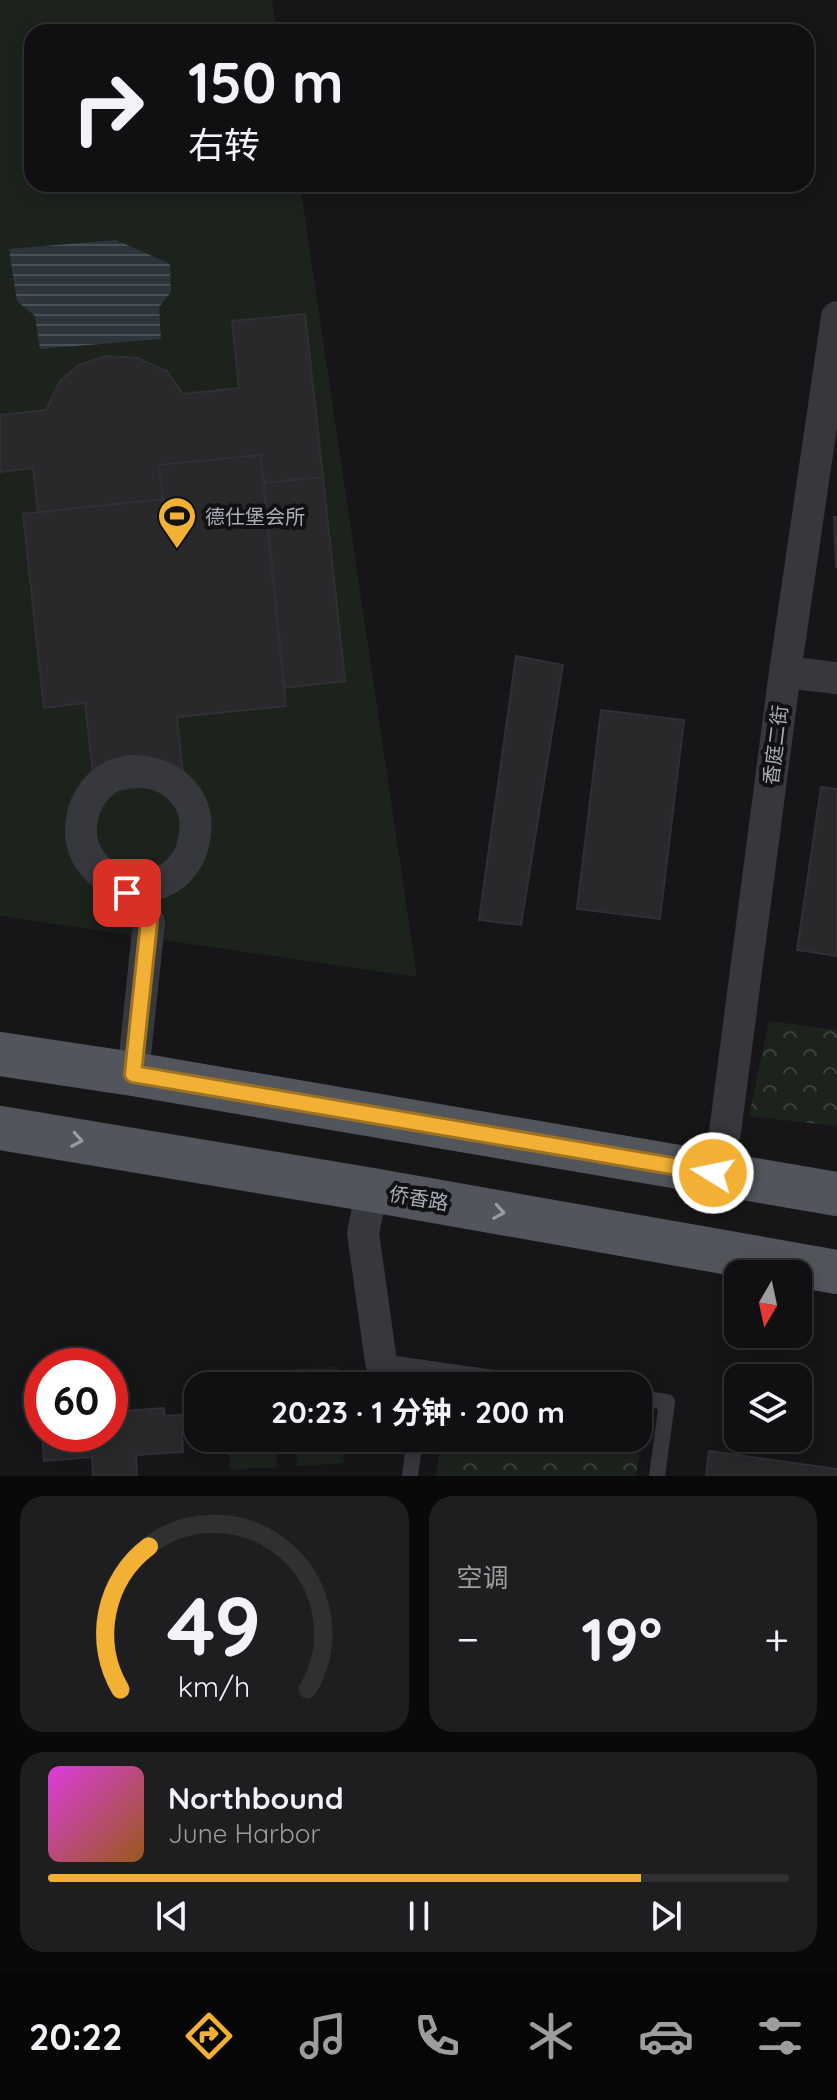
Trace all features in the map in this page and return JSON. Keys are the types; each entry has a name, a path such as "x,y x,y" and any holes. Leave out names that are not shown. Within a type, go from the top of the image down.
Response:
{"main road":[{"path":"0,1054 837,1194"},
{"name":"侨香路","path":"0,1128 837,1272"}],"street":[{"name":"香庭二街","path":"713,1173 725,1132 785,672 837,317"},
{"path":"785,672 837,678"},
{"path":"127,893 149,922 133,1074"},
{"path":"372,1190 363,1233 381,1362"}],"lane":[{"path":"381,1362 453,1372"},
{"path":"424,1372 425,1368"},
{"path":"652,1400 667,1402 657,1476"},
{"path":"410,1476 413,1452"}],"green space":[{"name":"德仕堡会所","path":"0,0 272,0 276,24 24,24 24,192 301,192 417,977 0,916"},
{"path":"769,1021 837,1030 837,1126 749,1116"},
{"path":"338,1367 338,1372 292,1372 292,1369"},
{"path":"229,1452 276,1452 277,1467 230,1470"},
{"path":"296,1452 343,1452 344,1463 297,1466"},
{"path":"439,1452 639,1452 636,1476 436,1476"}],"shaded area":[{"path":"116,240 170,264 171,292 159,307 161,339 40,349 35,316 17,301 9,249"}],"building":[{"path":"305,314 323,477 263,483 261,455 159,465 163,499 38,512 33,468 0,472 0,415 46,410 60,381 79,365 106,356 137,358 167,371 183,394 239,388 232,321"},
{"path":"261,455 286,706 177,717 184,783 95,792 85,703 44,708 23,514 163,499 159,465"},
{"path":"323,477 345,681 284,688 263,483"},
{"path":"834,517 837,517 837,567 836,567"},
{"path":"516,656 563,665 521,925 479,920"},
{"path":"601,710 684,720 660,919 577,909"},
{"path":"821,787 837,789 837,956 797,950"},
{"path":"164,1408 165,1416 181,1415 183,1452 136,1455 137,1476 93,1476 92,1457 44,1461 43,1452 128,1452 128,1411"},
{"path":"709,1451 837,1469 837,1476 706,1476"}],"place":[{"name":"德仕堡会所","path":"177,550"}],"route":[{"path":"127,893 149,922 133,1074 713,1173"}]}
